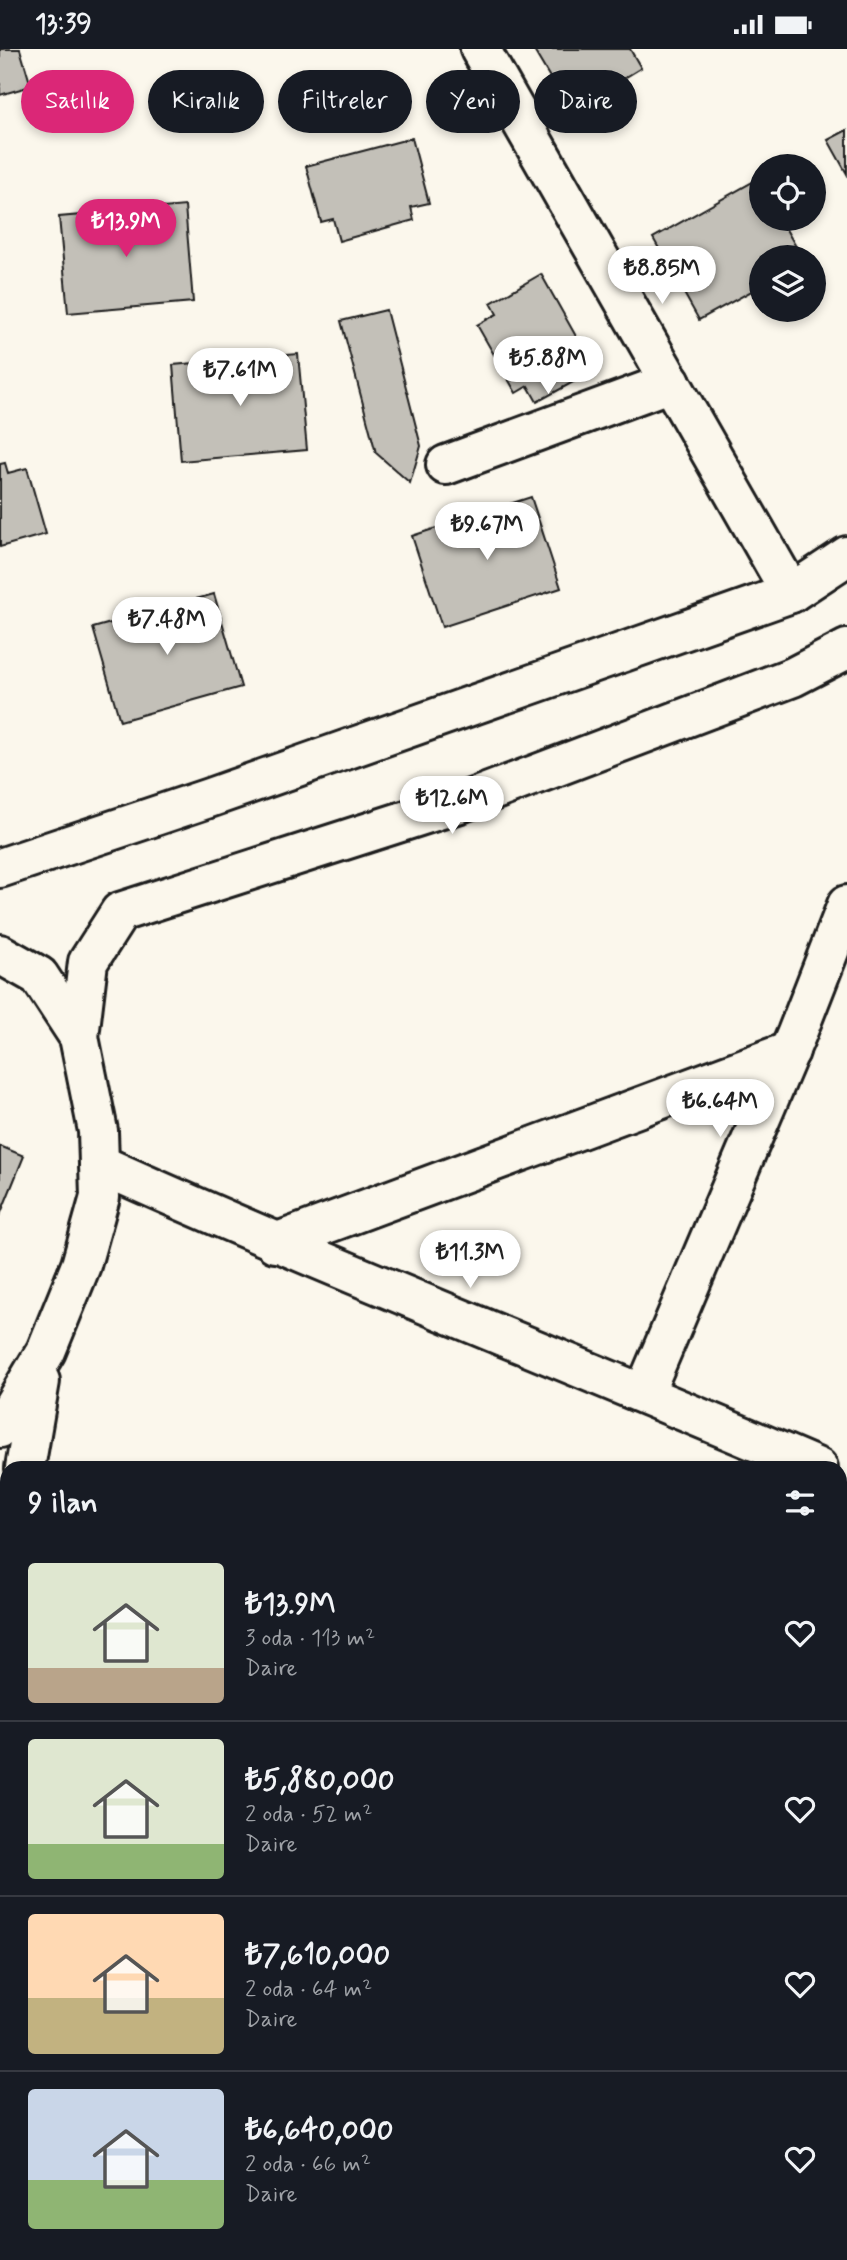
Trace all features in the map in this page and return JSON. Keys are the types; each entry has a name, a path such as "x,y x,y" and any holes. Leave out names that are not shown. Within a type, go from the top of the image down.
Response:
{"street":[{"path":"480,49 791,593"},
{"path":"446,465 671,382"},
{"path":"0,868 209,798 791,593 847,556"},
{"path":"0,1429 46,1351 81,1265 100,1196 98,1131 79,1037 88,962 120,912 463,801 793,677 847,649"},
{"path":"644,1393 790,1051 847,905"},
{"path":"0,954 39,976 79,1037"},
{"path":"275,1243 790,1051"},
{"path":"99,1164 275,1243 644,1393 802,1461"},
{"path":"26,1461 46,1351"}],"building":[{"path":"0,49 20,49 26,70 21,70 21,89 0,95"},
{"path":"533,49 630,49 641,68 637,70 546,70"},
{"path":"847,130 847,174 828,140"},
{"path":"412,138 429,203 411,207 414,220 339,241 333,219 321,222 306,166"},
{"path":"749,184 749,231 787,231 795,245 749,245 749,293 699,320 653,238"},
{"path":"185,206 193,302 68,313 59,217"},
{"path":"541,274 595,370 537,402 528,386 516,393 477,325 497,314 491,303"},
{"path":"386,310 421,446 410,483 376,453 341,321"},
{"path":"298,354 307,450 181,461 173,365"},
{"path":"5,463 8,473 27,468 46,534 0,547 0,464"},
{"path":"531,497 561,588 442,627 412,536"},
{"path":"214,594 241,687 120,721 93,628"},
{"path":"0,1146 24,1156 0,1215"}]}
